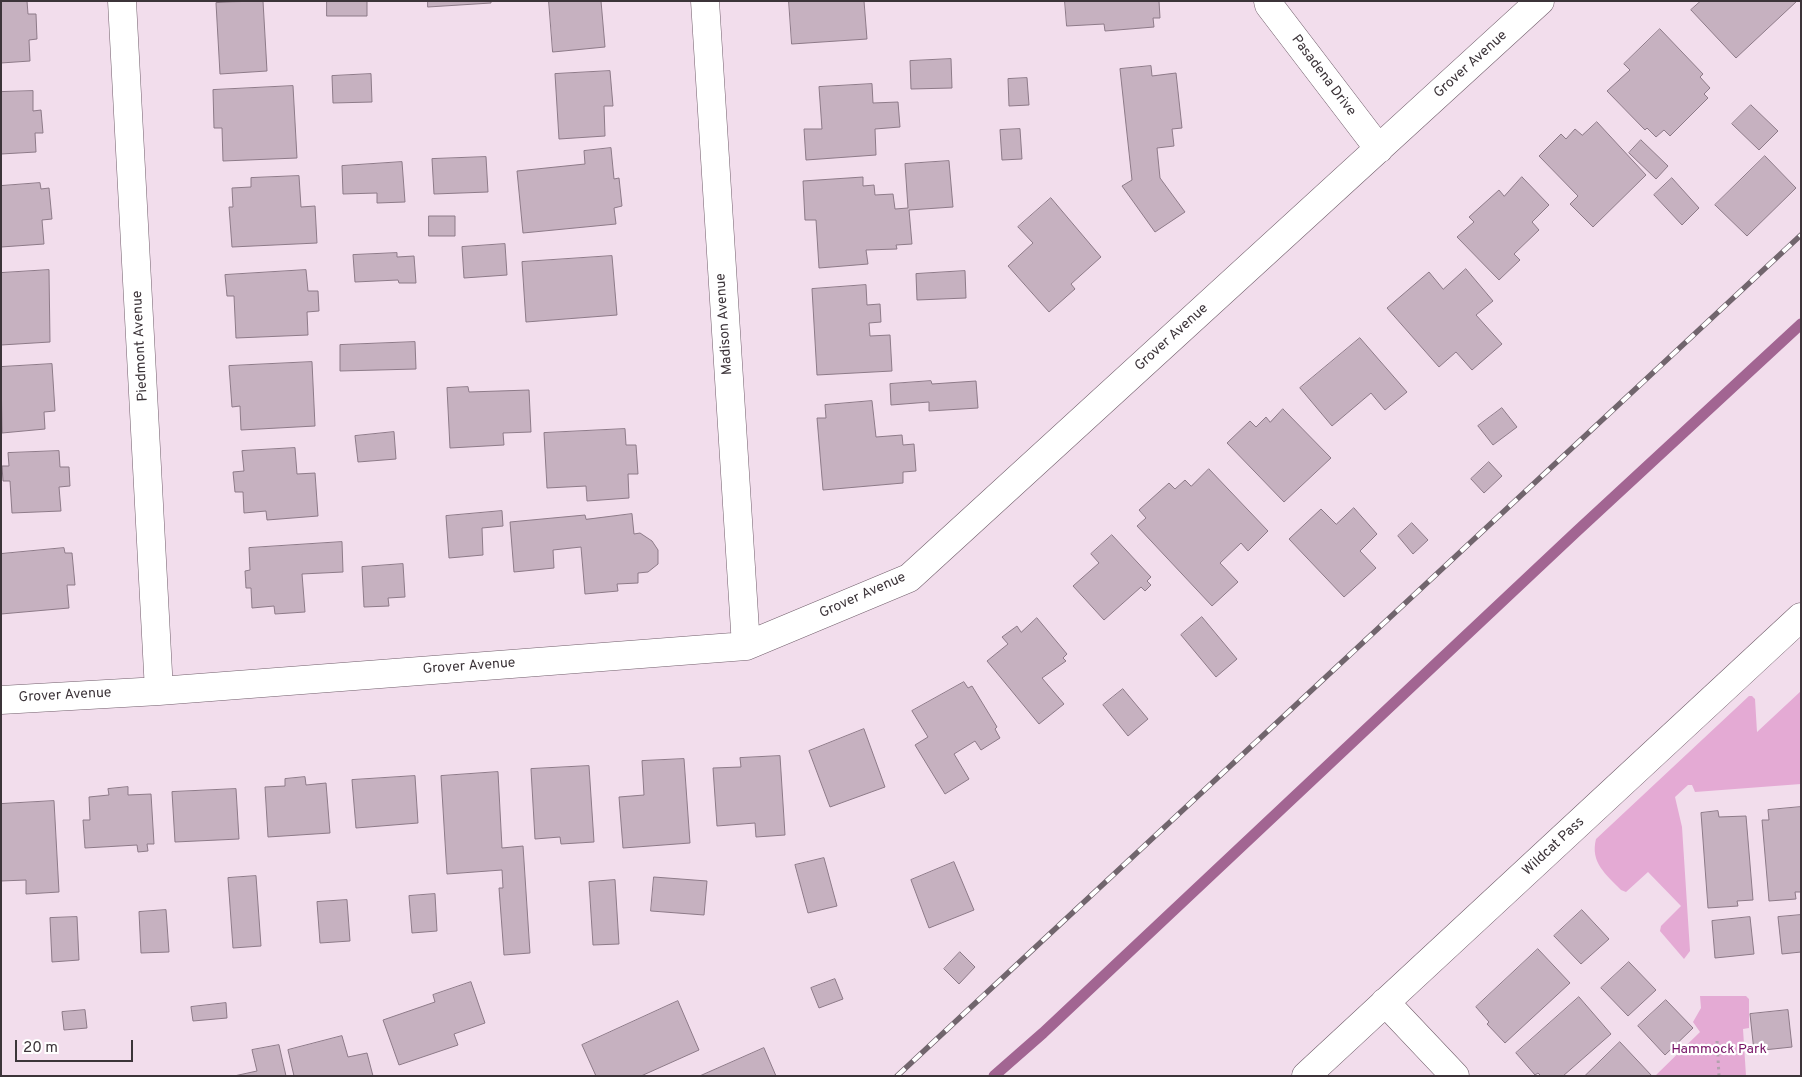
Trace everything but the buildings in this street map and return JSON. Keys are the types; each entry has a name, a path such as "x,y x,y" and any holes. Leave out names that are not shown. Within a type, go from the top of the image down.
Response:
{"street":[{"name":"Piedmont Avenue","path":"122,1 159,691"},
{"name":"Madison Avenue","path":"705,1 746,646"},
{"name":"Pasadena Drive","path":"1268,1 1268,5 1379,149"},
{"name":"Grover Avenue","path":"1,700 159,691 746,646 908,578 1540,1"},
{"name":"Wildcat Pass","path":"1306,1076 1801,617"},
{"path":"1384,1002 1455,1076"}],"path":[{"path":"1717,1041 1719,1076"}],"green space":[{"path":"1801,691 1801,784 1695,792 1692,785 1688,785 1675,797 1682,827 1690,951 1684,959 1660,931 1661,926 1681,906 1648,872 1626,892 1621,890 1597,861 1595,855 1596,839 1749,696 1755,699 1757,732"},
{"name":"Hammock Park","path":"1700,996 1746,996 1749,999 1749,1028 1743,1029 1746,1076 1655,1076 1700,1032 1693,1022 1701,1008"}],"waterway":[{"path":"994,1076 1043,1033 1576,532 1801,324"}],"railway":[{"path":"897,1076 1801,235"}]}
